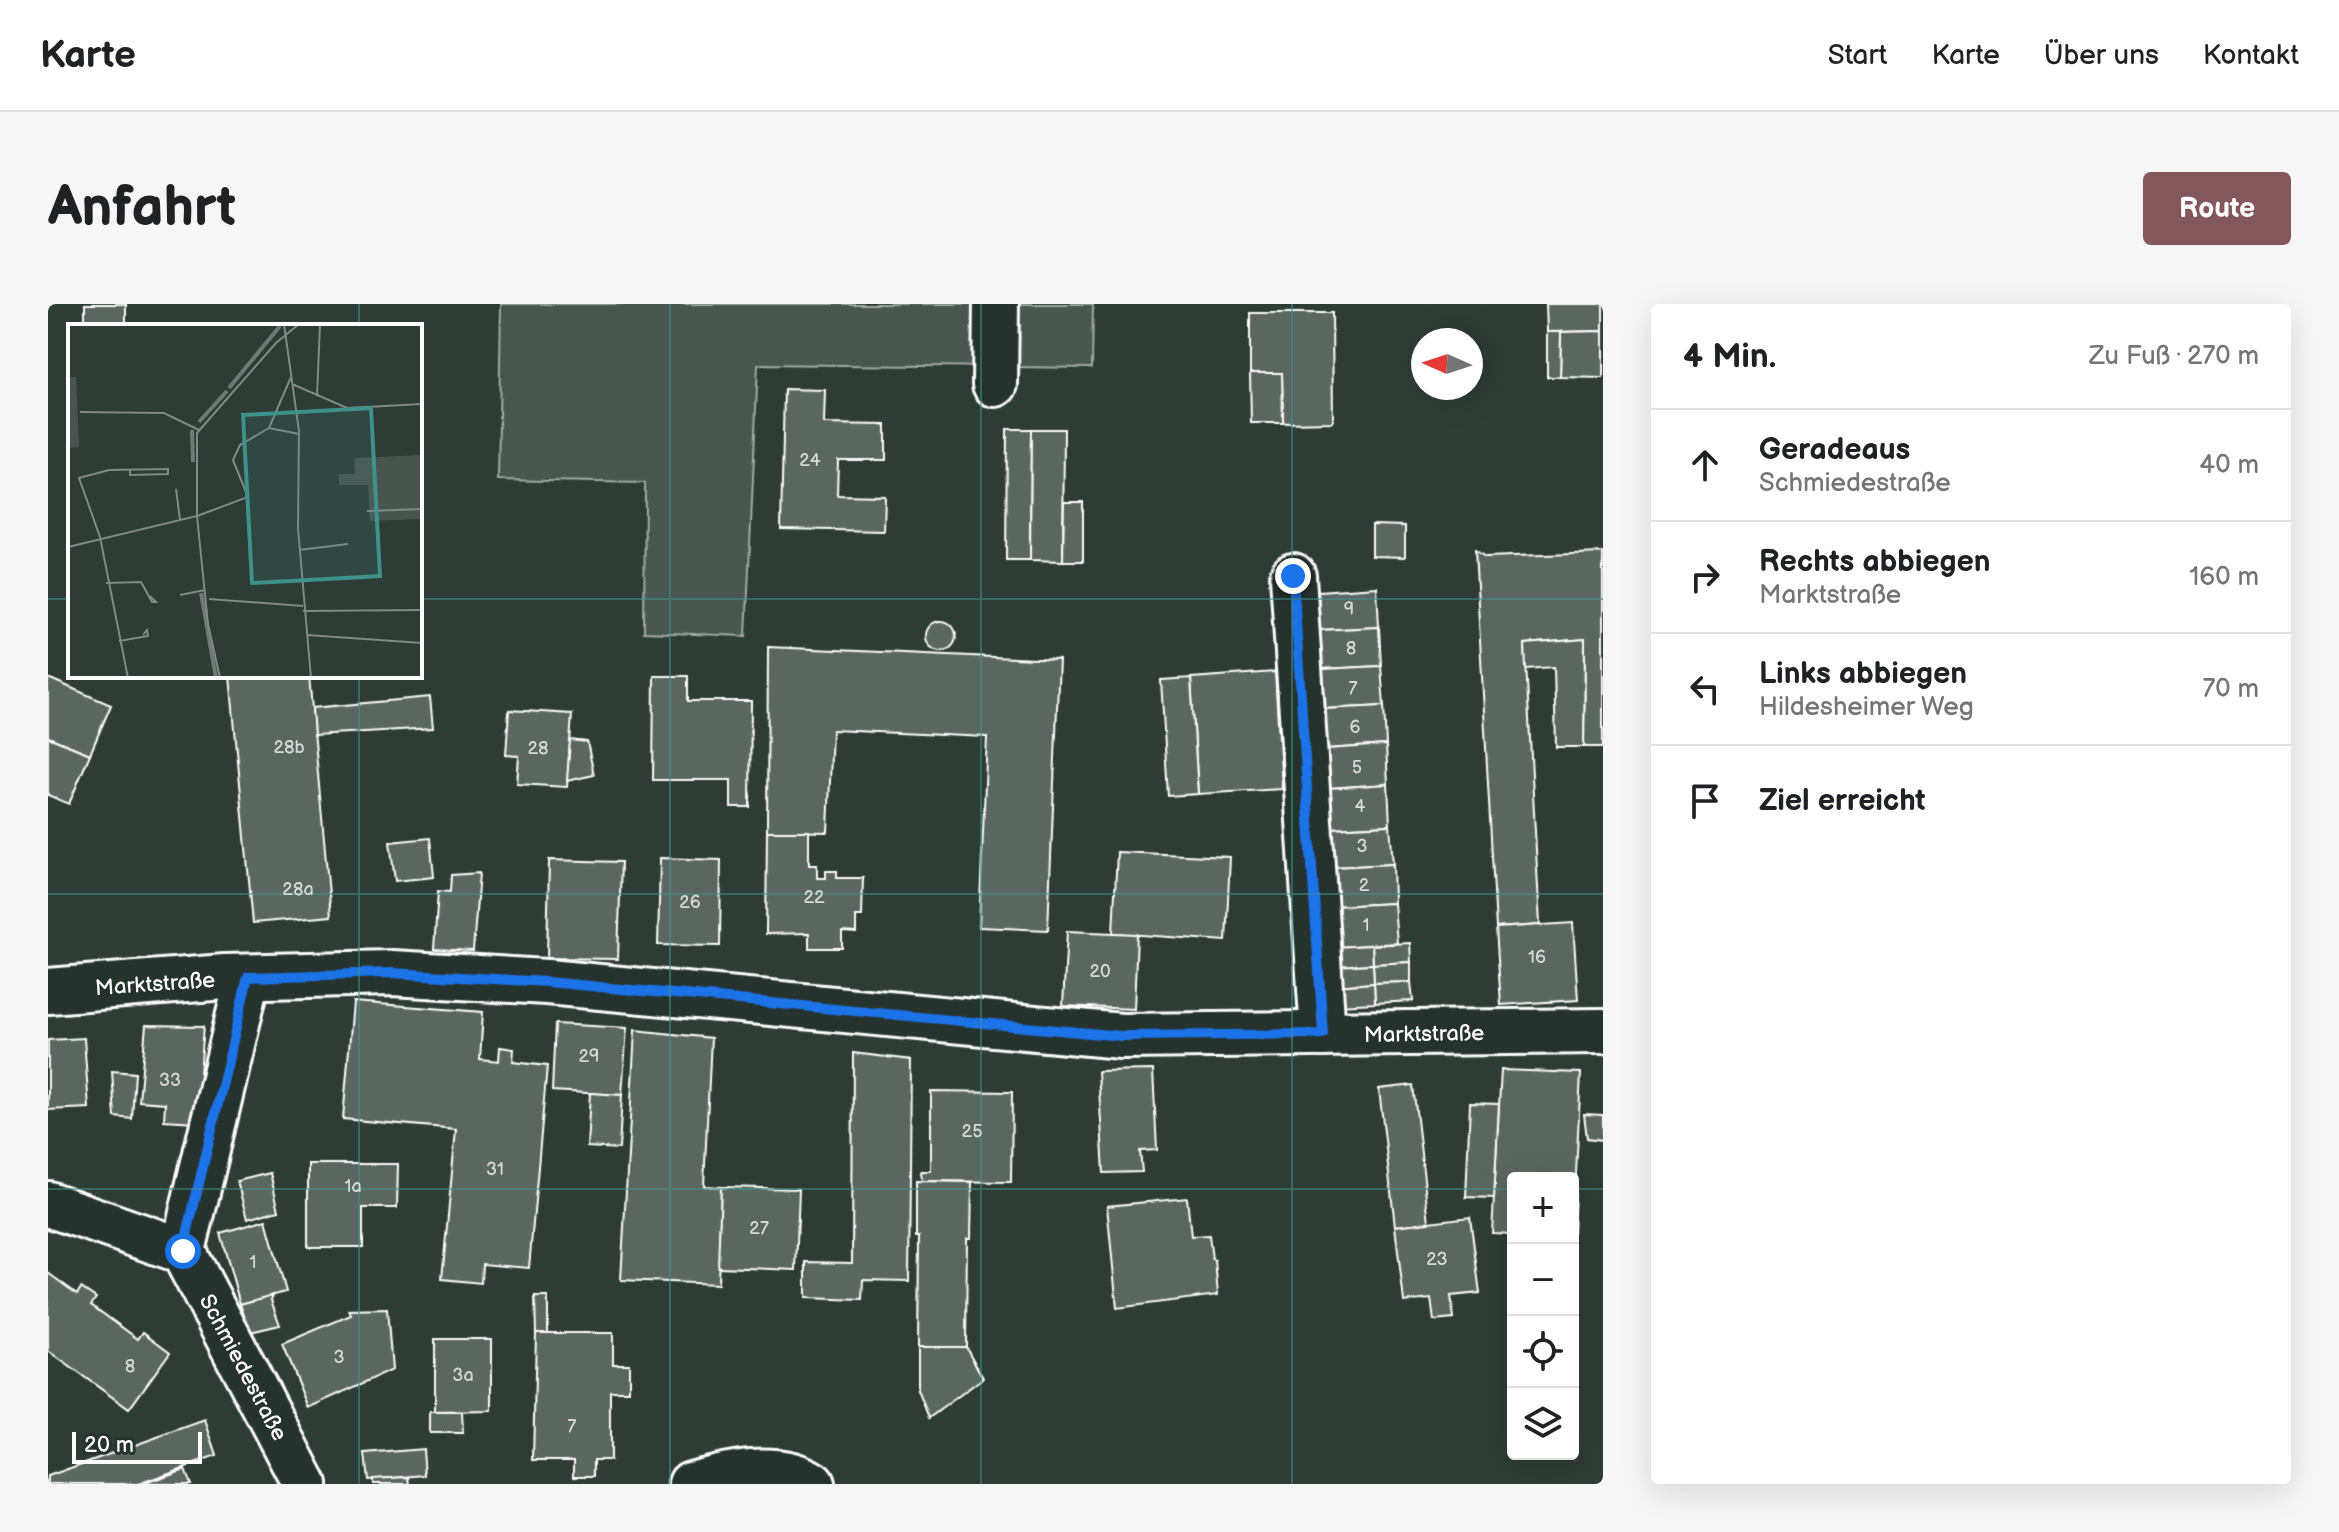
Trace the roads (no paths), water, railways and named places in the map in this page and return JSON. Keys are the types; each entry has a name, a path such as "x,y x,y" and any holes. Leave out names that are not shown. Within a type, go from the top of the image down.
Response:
{"street":[{"path":"995,384 996,304"},
{"path":"1293,576 1323,1034"},
{"name":"Marktstraße","path":"48,991 248,977 392,973 547,982 1121,1036 1603,1031"},
{"path":"48,1204 183,1251 248,977"},
{"name":"Schmiedestraße","path":"183,1251 305,1484"},
{"path":"691,1484 734,1473 777,1473 812,1484"}]}
